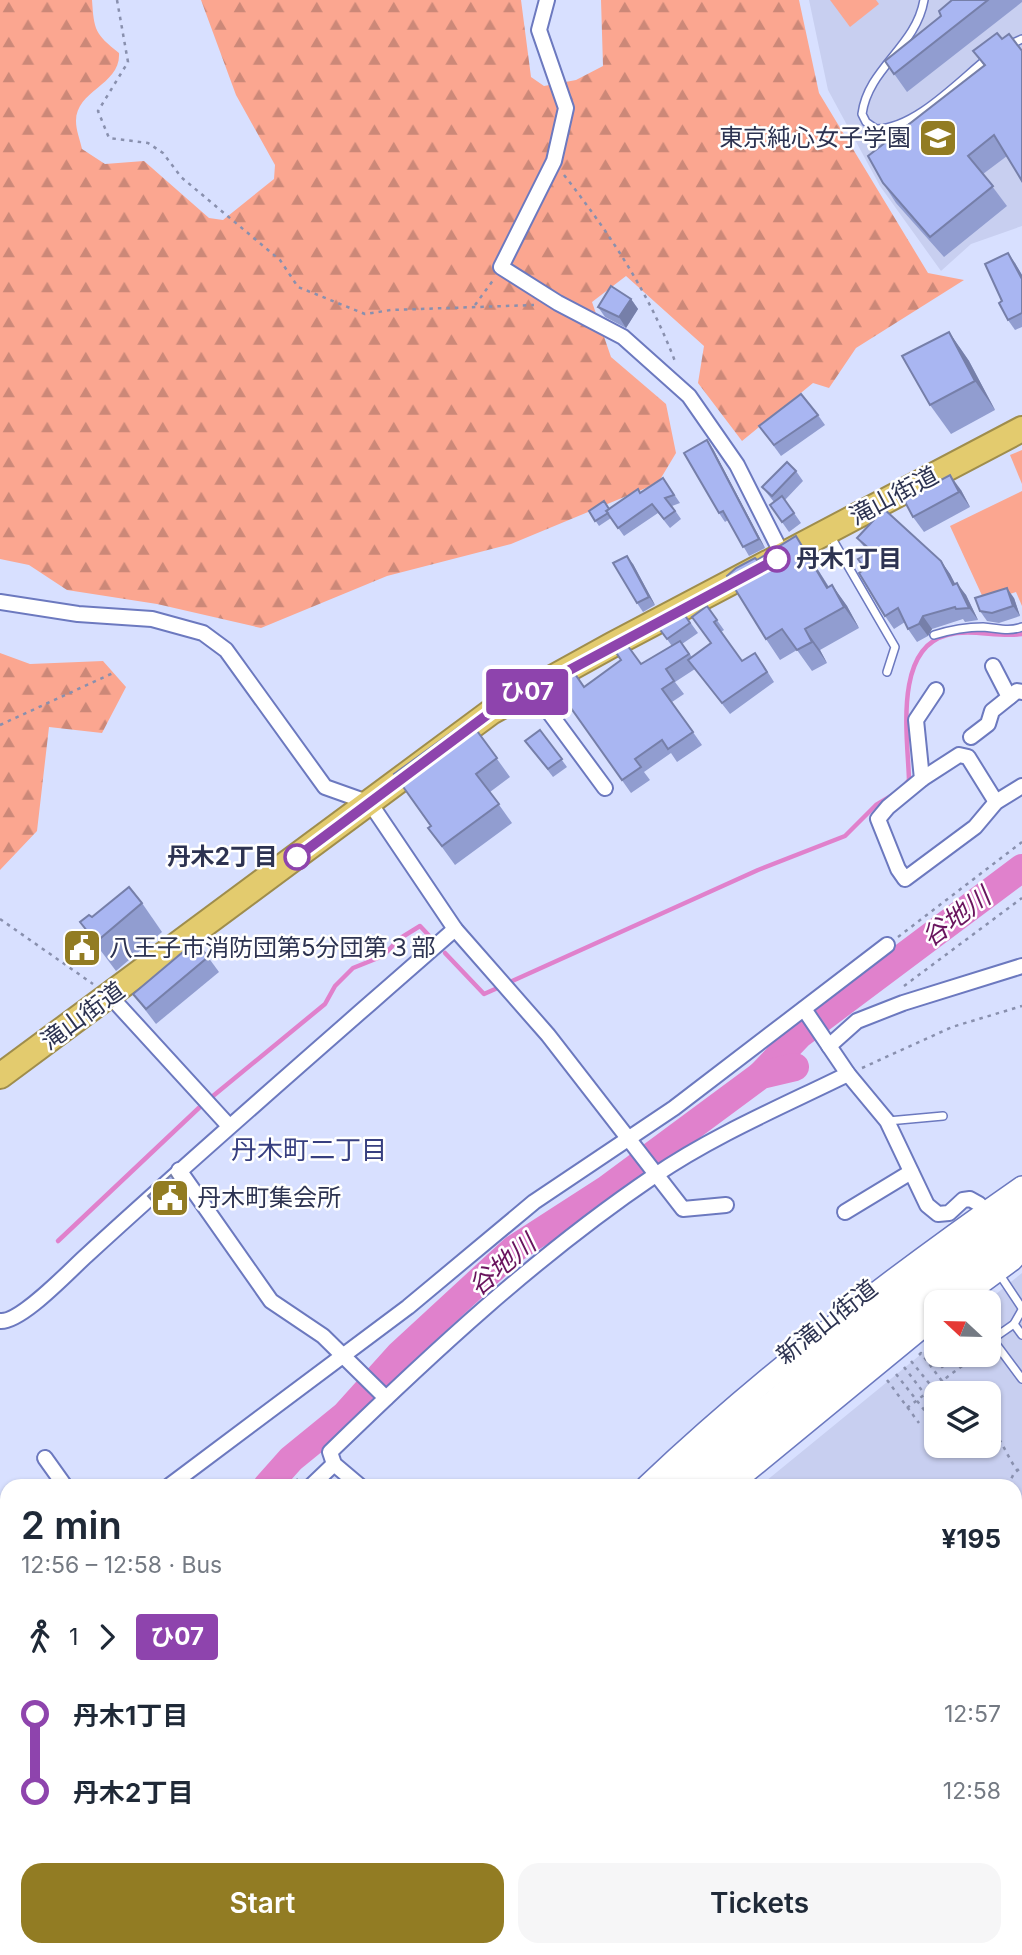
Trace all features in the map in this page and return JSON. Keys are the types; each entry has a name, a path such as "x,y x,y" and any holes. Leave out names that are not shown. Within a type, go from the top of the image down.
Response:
{"highway":[{"name":"滝山街道","path":"0,1076 491,712 1022,429"}],"main road":[{"path":"655,1479 791,1360 1022,1187"},
{"name":"新滝山街道","path":"680,1479 871,1319 1022,1209"},
{"name":"新滝山街道","path":"709,1479 884,1334 1022,1232"},
{"path":"971,1290 1022,1249"},
{"path":"738,1479 924,1326"}],"street":[{"path":"547,0 539,30 566,108 554,161 502,268 558,303 623,337 689,396 737,465 783,556"},
{"path":"0,602 78,614 152,619 203,633 226,650 325,787 370,803 455,929 548,1035 683,1209 726,1205"},
{"path":"971,737 988,724 992,710 1016,694 993,666"},
{"path":"532,689 605,788"},
{"path":"922,779 916,720 936,690"},
{"path":"996,802 968,757 959,755 922,779 888,807 878,819 898,869 905,879 975,827 996,802 1022,786"},
{"path":"0,1321 13,1320 229,1126 455,929"},
{"path":"178,1479 408,1307 534,1202 632,1143 806,1011 887,945"},
{"path":"827,1042 858,1021 903,1003 1022,967"},
{"path":"110,996 229,1126"},
{"path":"806,1011 848,1074 887,1121 927,1205 937,1214 949,1213 963,1200 970,1199 979,1204 984,1214"},
{"path":"352,1479 334,1464 330,1452 382,1394 473,1315 654,1173 848,1074"},
{"path":"180,1171 271,1301 323,1336 382,1394"},
{"path":"845,1212 911,1172"},
{"path":"45,1458 60,1479"},
{"path":"318,1479 334,1464"}],"lane":[{"path":"924,0 912,34 869,86 862,114 866,122 876,129 901,123 945,95 992,55"},
{"path":"1001,48 1022,39"},
{"path":"828,532 895,647 887,672"},
{"path":"934,635 955,629 982,627 1013,631 1022,627"},
{"path":"887,1121 943,1116"},
{"path":"997,1271 1022,1309 1014,1324 1001,1333"},
{"path":"1014,1324 1022,1335"},
{"path":"1001,1353 1022,1379"}],"path":[{"path":"117,0 128,62 98,111 109,138 148,144 163,153 188,183 280,260 299,287 365,314 391,310 558,303"},
{"path":"554,161 610,234 659,317 689,396"},
{"path":"475,306 502,268"},
{"path":"0,725 113,673"},
{"path":"887,945 1022,842"},
{"path":"904,987 1022,898"},
{"path":"0,919 110,996"},
{"path":"848,1074 952,1027 1022,1006"},
{"path":"919,1423 886,1381 921,1353 942,1381 961,1367"},
{"path":"911,1361 927,1381"},
{"path":"904,1367 924,1393"},
{"path":"896,1374 924,1410"},
{"path":"907,1408 924,1395"},
{"path":"1001,1441 1017,1470"},
{"path":"1011,1479 1022,1467"}],"shaded area":[{"name":"東京純心女子学園","path":"809,0 1022,0 1022,226 971,244 941,271 880,186 828,90"},
{"path":"1022,1273 1022,1479 769,1479 924,1352 924,1367 1001,1367 1001,1290"}],"green space":[{"path":"0,0 92,0 97,31 119,53 118,64 113,73 90,94 78,110 76,124 82,149 105,164 144,161 209,218 223,220 274,179 275,165 236,95 201,0 521,0 531,77 544,86 576,80 603,66 601,0 799,0 819,93 928,273 964,280 856,348 829,388 813,383 742,441 698,383 704,346 626,276 592,302 611,357 666,404 676,453 658,483 511,544 387,576 261,628 157,604 67,590 29,565 0,559"},
{"path":"830,0 876,0 879,4 850,27"},
{"path":"1022,450 1022,484 1010,455"},
{"path":"1022,491 1022,606 1016,592 985,602 950,526"},
{"path":"0,653 30,664 103,661 126,687 102,733 49,727 37,831 0,870"}],"building":[{"path":"952,0 988,0 894,74 885,61 941,16 939,11"},
{"path":"997,33 1002,39 1009,34 1022,51 1022,181 994,135 968,156 993,186 930,237 883,183 868,156 985,65 973,51"},
{"path":"1008,253 1022,279 1022,313 1008,320 985,264"},
{"path":"611,286 631,299 619,317 598,307"},
{"path":"949,332 975,381 930,405 902,356"},
{"path":"801,394 818,415 774,445 759,426"},
{"path":"707,440 759,539 743,547 723,511 719,513 684,453"},
{"path":"787,462 796,471 772,496 762,487"},
{"path":"950,475 959,492 913,517 904,500"},
{"path":"663,478 674,495 665,498 675,511 664,519 652,504 618,528 606,511 638,489 640,493"},
{"path":"782,496 794,513 782,522 770,505"},
{"path":"604,501 609,509 606,511 608,513 595,521 589,511"},
{"path":"884,509 941,561 953,585 957,583 969,608 955,607 923,616 919,624 908,629 898,608 885,616 859,573 865,569 858,559 872,551 857,538"},
{"path":"796,536 827,588 832,585 844,607 805,629 812,642 797,650 782,629 766,639 727,576 736,568 755,558 757,560"},
{"path":"627,556 649,597 637,603 613,563"},
{"path":"1007,588 1013,606 992,613 980,611 975,598"},
{"path":"707,606 717,620 714,622 742,661 755,653 767,672 722,703 688,660 711,643 692,617"},
{"path":"682,611 690,623 667,639 658,627"},
{"path":"622,638 641,664 680,641 689,654 666,669 674,681 662,689 693,732 668,749 662,740 635,759 641,767 622,780 556,687 575,674 584,687 621,660 611,645"},
{"path":"469,720 497,758 476,774 499,804 442,846 394,774"},
{"path":"540,730 562,759 548,769 525,741"},
{"path":"129,887 142,903 96,942 80,922 89,915 92,917"},
{"path":"196,941 208,957 146,1009 133,994"},
{"path":"171,1175 178,1186 157,1206 148,1196"}],"waterway":[{"path":"905,785 909,780 907,697 918,658 930,644 947,635 966,632 1022,634"},
{"path":"510,982 758,870 845,836 876,805 896,793"},
{"name":"谷地川","path":"761,1075 799,1035 1022,868"},
{"path":"213,1096 325,1004 335,986 353,968 383,956 399,939 420,926 435,942"},
{"path":"445,953 484,994 502,986"},
{"name":"谷地川","path":"273,1479 291,1459 345,1415 399,1355 514,1249 607,1189 761,1075 795,1067"},
{"path":"58,1241 202,1105"}],"bus line":[{"name":"ひ07","path":"297,857 491,712 777,559"}],"place":[{"name":"東京純心女子学園","path":"938,138"},
{"name":"丹木1丁目","path":"777,559"},
{"name":"丹木2丁目","path":"297,857"},
{"name":"八王子市消防団第5分団第３部","path":"82,948"},
{"name":"丹木町集会所","path":"170,1198"}],"district":[{"name":"丹木町二丁目","path":"309,1150"}]}
